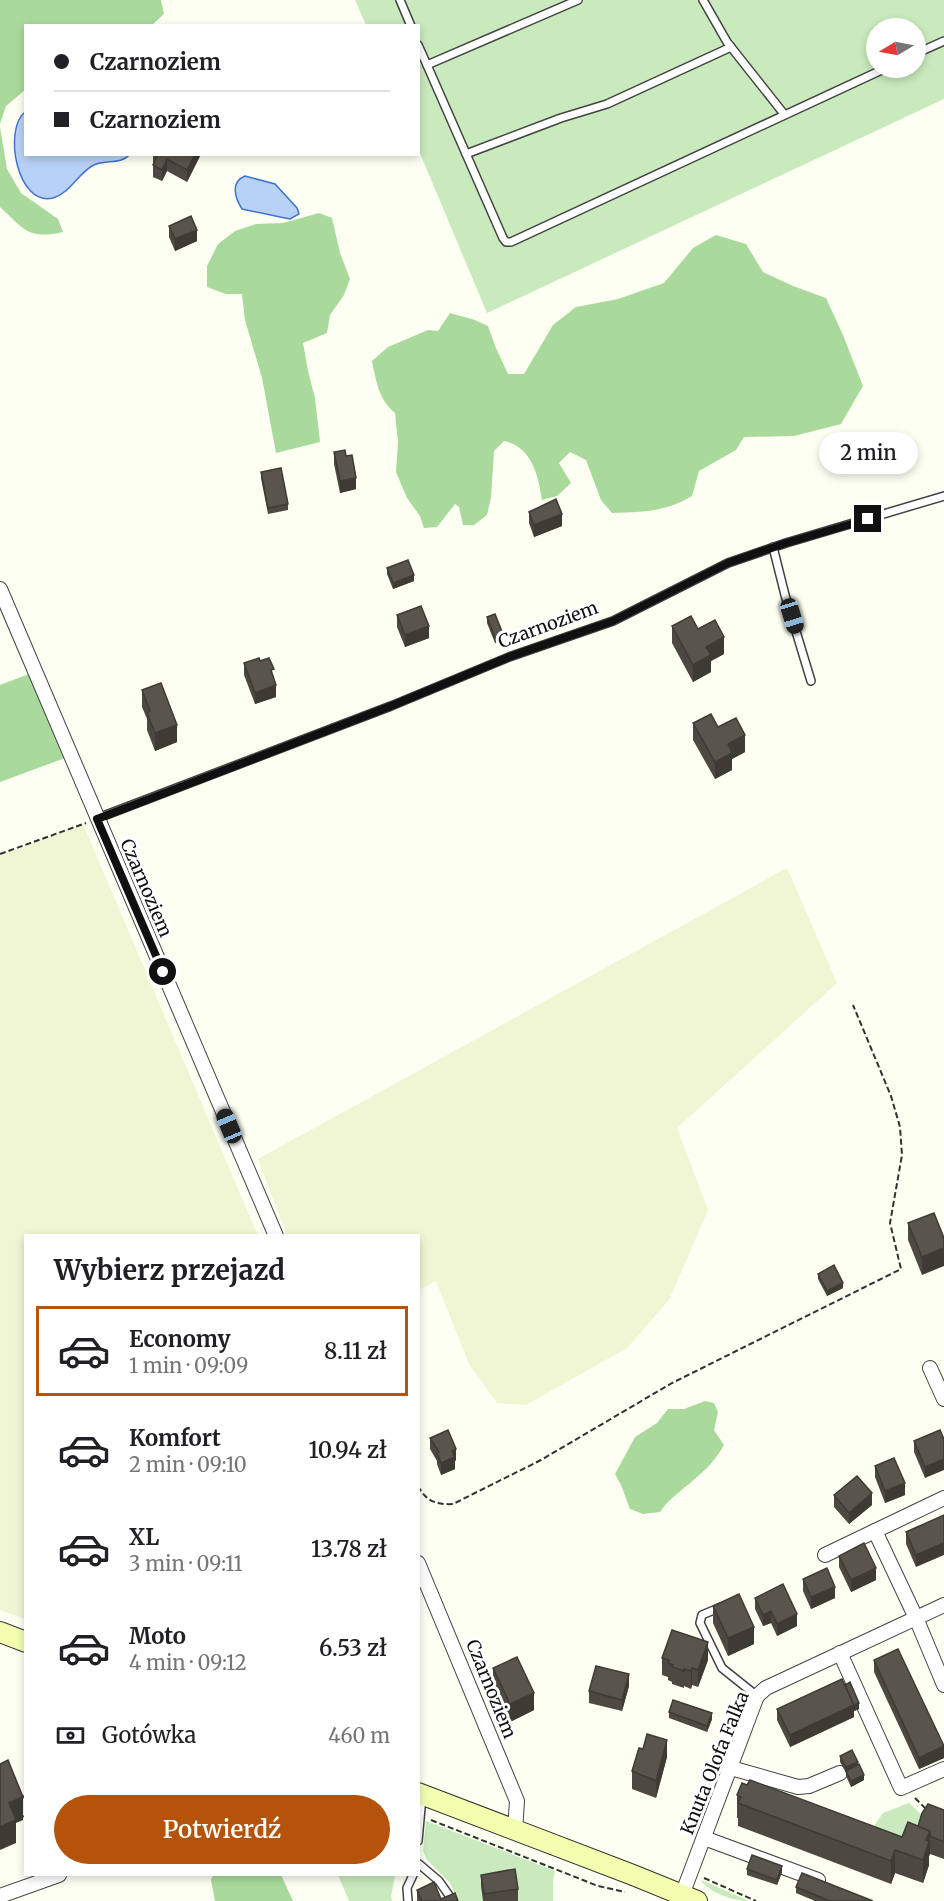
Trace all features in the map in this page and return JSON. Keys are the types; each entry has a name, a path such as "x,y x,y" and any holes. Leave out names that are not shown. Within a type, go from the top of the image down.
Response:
{"main road":[{"path":"0,1632 24,1641"},
{"path":"420,1794 689,1898"}],"street":[{"name":"Czarnoziem","path":"0,589 275,1234"},
{"path":"930,1368 944,1399"},
{"path":"825,1555 944,1498"},
{"path":"876,1531 944,1684"},
{"name":"Czarnoziem","path":"420,1568 517,1801 515,1831"},
{"name":"Knuta Olofa Falka","path":"689,1898 692,1869 757,1695 766,1688 944,1605"},
{"path":"840,1653 901,1788 944,1769"},
{"path":"731,1768 798,1787 809,1786 840,1773"},
{"path":"704,1838 831,1885"},
{"path":"0,1896 53,1876"}],"lane":[{"path":"400,0 410,24"},
{"path":"427,65 578,0"},
{"path":"703,0 731,47 784,114"},
{"path":"926,49 944,41"},
{"path":"466,154 561,118 607,104 731,47"},
{"path":"420,49 502,238 506,242 511,242 866,77"},
{"name":"Czarnoziem","path":"97,819 391,706 509,657 613,621 728,563 773,547 944,496"},
{"path":"773,547 811,681"},
{"path":"731,1602 702,1615 700,1623 722,1668 757,1695"},
{"path":"17,1791 24,1808"},
{"path":"420,1794 422,1816 420,1828"},
{"path":"420,1865 439,1881 453,1901"},
{"path":"408,1901 407,1888 413,1876"}],"path":[{"path":"0,854 97,819"},
{"path":"420,1489 429,1501 453,1504 541,1461 672,1383 901,1269 890,1223 902,1155 900,1127 891,1096 853,1005"},
{"path":"908,1785 918,1802 930,1812"},
{"path":"422,1816 598,1886 626,1892"},
{"path":"692,1869 701,1873 704,1879 756,1901"}],"green space":[{"path":"0,0 161,0 164,14 153,24 24,24 24,91 6,106 0,124"},
{"path":"355,0 944,0 944,99 487,313 420,153 420,24 366,24"},
{"path":"0,127 7,169 21,193 58,219 63,232 42,235 27,231 0,207"},
{"path":"319,213 332,218 340,253 350,279 344,295 330,315 327,333 303,343 315,398 320,442 276,453 262,378 245,320 242,294 226,294 207,287 207,266 218,244 235,231 256,224 283,223"},
{"path":"716,235 746,244 763,272 826,298 863,386 841,424 794,436 744,437 736,450 699,471 692,496 663,508 634,512 612,513 601,500 586,460 570,452 559,463 571,483 557,496 542,500 532,463 521,449 504,441 494,451 491,497 487,515 474,525 463,525 459,507 455,504 437,527 424,528 396,472 398,442 395,413 382,396 372,361 388,347 428,330 438,331 450,313 488,326 508,374 524,374 553,325 576,307 618,299 664,283 693,248"},
{"path":"29,674 65,758 0,782 0,685"},
{"path":"83,824 257,1234 24,1234 24,1619 0,1610 0,856"},
{"path":"787,868 837,983 677,1128 708,1210 669,1300 627,1348 526,1405 497,1403 469,1364 436,1281 420,1289 420,1234 286,1234 258,1159"},
{"path":"705,1401 714,1403 718,1412 714,1430 724,1445 716,1457 660,1512 643,1514 630,1509 615,1474 635,1437 657,1423 668,1409 684,1409"},
{"path":"909,1803 924,1817 895,1846 870,1832 883,1813"},
{"path":"426,1821 555,1871 553,1901 458,1901 450,1883 427,1860 423,1851"},
{"path":"213,1876 281,1876 293,1901 215,1901 211,1880"},
{"path":"338,1876 395,1876 392,1901 349,1901"},
{"path":"701,1880 745,1899 747,1901 721,1895"}],"water":[{"path":"24,113 24,156 128,156 121,160 96,164 59,196 41,198 30,191 17,165 15,134 18,121"},
{"path":"245,176 275,184 297,208 299,214 290,219 242,209 235,191 237,182"}],"building":[{"path":"157,156 194,156 187,170 167,159 162,170 153,165"},
{"path":"191,216 197,230 175,239 169,226"},
{"path":"345,450 346,456 352,455 356,478 340,481 334,452"},
{"path":"281,468 288,504 268,508 261,472"},
{"path":"556,499 562,514 534,525 529,512"},
{"path":"408,560 414,575 393,583 387,568"},
{"path":"421,606 429,626 405,635 397,615"},
{"path":"495,614 503,634 495,638 487,617"},
{"path":"691,616 698,629 715,620 724,637 706,647 711,655 693,665 672,626"},
{"path":"259,658 260,661 269,658 274,669 271,670 276,685 255,693 244,663"},
{"path":"161,683 177,725 155,733 147,713 150,711 142,690"},
{"path":"711,714 718,727 736,718 745,735 728,744 732,753 715,762 693,723"},
{"path":"934,1213 944,1238 944,1248 922,1257 908,1223"},
{"path":"834,1265 843,1283 827,1291 818,1274"},
{"path":"448,1430 456,1449 452,1451 455,1457 441,1463 437,1453 439,1452 430,1438"},
{"path":"940,1430 944,1439 944,1459 925,1467 914,1441"},
{"path":"894,1458 905,1483 885,1491 875,1466"},
{"path":"857,1476 872,1493 849,1513 834,1495"},
{"path":"944,1515 944,1543 916,1555 906,1532"},
{"path":"864,1543 876,1568 851,1580 839,1556"},
{"path":"827,1568 835,1587 811,1597 803,1579"},
{"path":"783,1584 797,1614 777,1624 771,1611 763,1615 755,1598"},
{"path":"739,1594 754,1627 728,1638 713,1606"},
{"path":"672,1630 708,1642 698,1670 692,1668 691,1671 684,1669 684,1671 672,1667 673,1665 668,1663 669,1660 662,1658"},
{"path":"898,1649 944,1746 919,1758 874,1660"},
{"path":"517,1657 534,1693 510,1704 493,1668"},
{"path":"596,1666 629,1674 622,1700 589,1691"},
{"path":"842,1679 854,1705 790,1735 777,1709"},
{"path":"850,1682 859,1703 854,1705 845,1685"},
{"path":"673,1700 712,1713 707,1726 669,1712"},
{"path":"647,1734 667,1740 656,1781 632,1771 639,1748 643,1749"},
{"path":"852,1750 858,1762 846,1767 840,1756"},
{"path":"8,1760 23,1797 9,1803 16,1820 0,1827 0,1764"},
{"path":"859,1764 864,1775 851,1781 846,1771"},
{"path":"750,1780 902,1837 908,1822 930,1831 923,1860 895,1850 891,1861 738,1803 741,1797 737,1795 742,1783 747,1785"},
{"path":"928,1804 944,1810 944,1842 930,1836 930,1831 918,1826"},
{"path":"752,1855 782,1866 777,1880 747,1869"},
{"path":"515,1869 518,1889 484,1894 481,1875"},
{"path":"802,1873 873,1901 830,1901 796,1887"},
{"path":"434,1882 441,1899 455,1893 458,1901 422,1901 417,1890"}],"route":[{"path":"163,972 97,819 391,706 509,657 613,621 728,563 868,519"}]}
